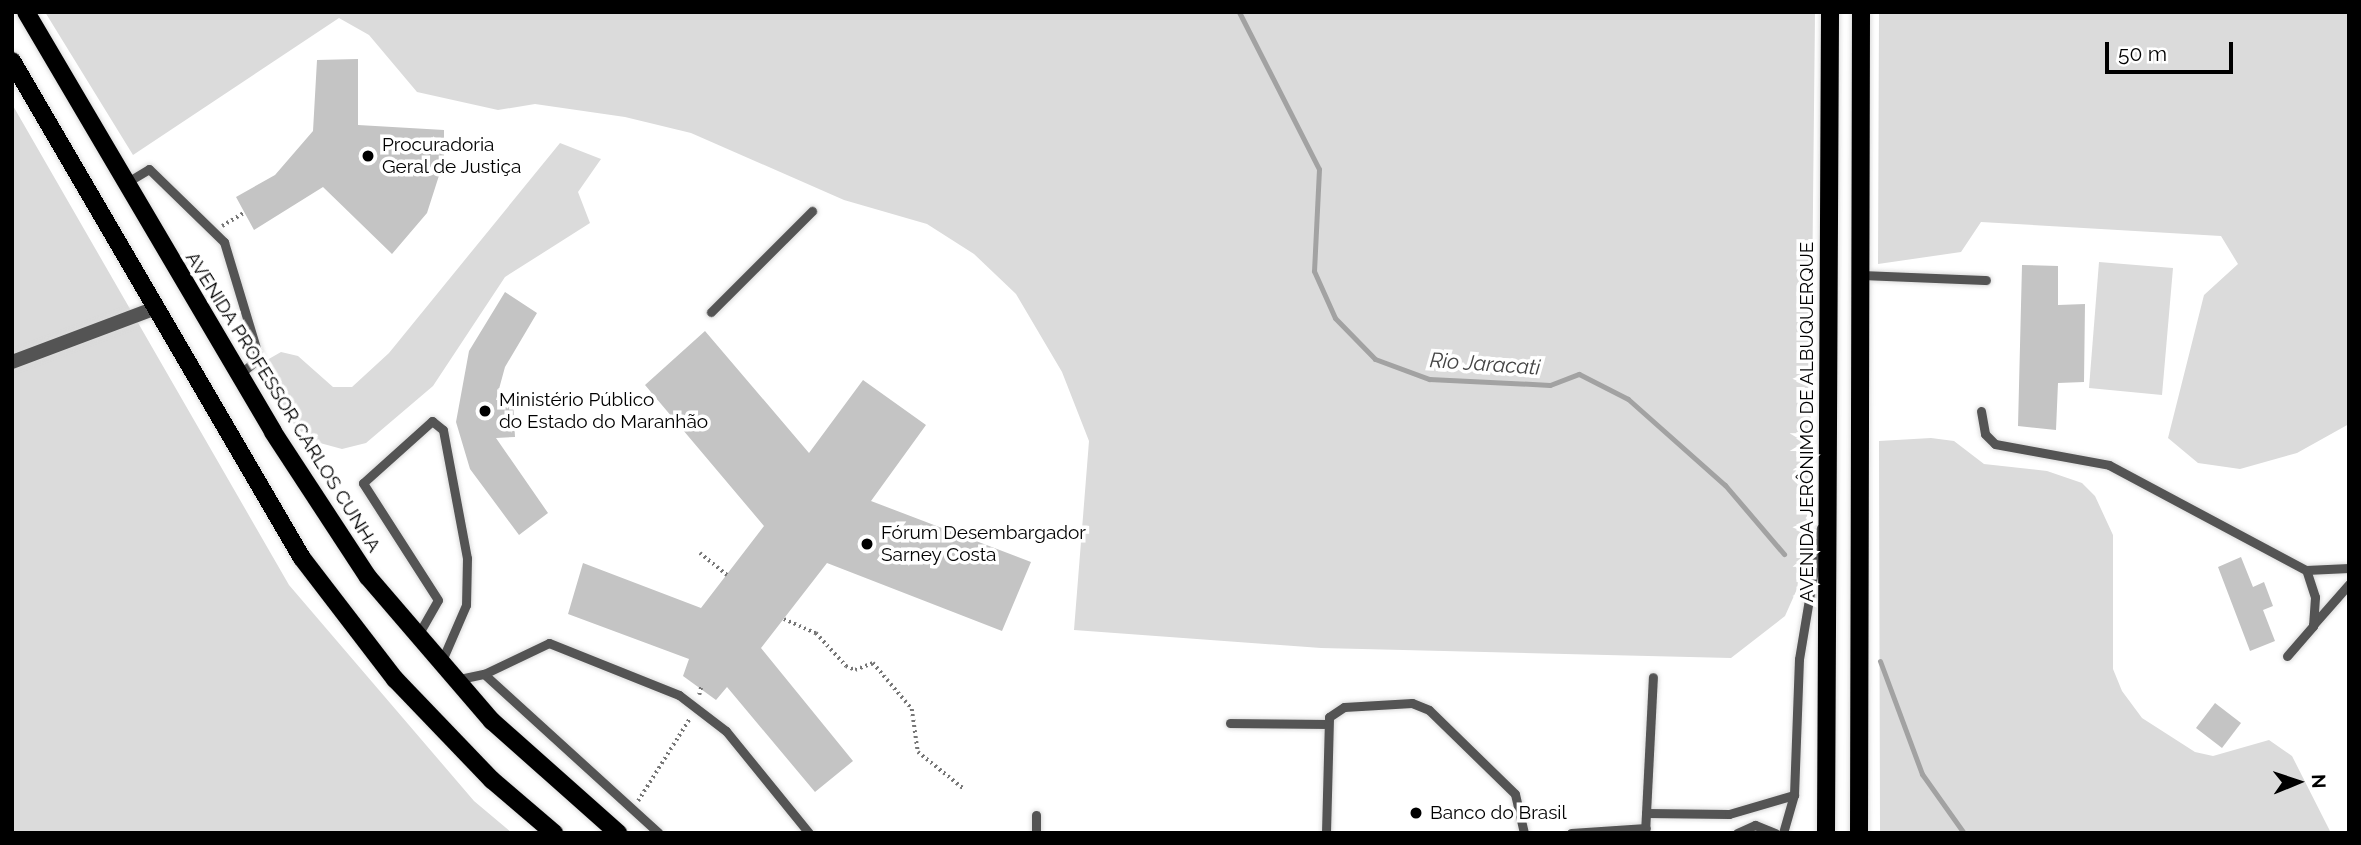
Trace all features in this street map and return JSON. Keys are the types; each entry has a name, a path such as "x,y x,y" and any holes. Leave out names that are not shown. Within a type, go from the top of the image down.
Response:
{"main road":[{"name":"AVENIDA PROFESSOR CARLOS CUNHA","path":"26,12 124,184 340,536 416,638 452,680 618,833"},
{"name":"AVENIDA JERÔNIMO DE ALBUQUERQUE","path":"1826,833 1830,12"},
{"path":"1858,833 1861,12"},
{"path":"12,61 153,309 295,547 341,610 472,760 554,833"},
{"path":"1858,750 1868,833"}],"street":[{"path":"12,362 153,309"}],"lane":[{"path":"124,184 149,169 215,229 232,260 259,358 239,375"},
{"path":"711,312 812,211"},
{"path":"1860,275 1986,280"},
{"path":"1981,411 1985,435 1995,444 2109,465 2234,526 2306,570 2349,568"},
{"path":"416,638 438,600 363,484 432,421 443,430 467,558 466,605 439,666"},
{"path":"1783,833 1794,795 1799,659 1829,492"},
{"path":"2306,570 2315,597 2313,626"},
{"path":"2287,656 2349,584"},
{"path":"452,680 484,674 548,643 679,695 726,731 809,833"},
{"path":"484,674 659,833"},
{"path":"1571,833 1646,831 1653,677"},
{"path":"1230,723 1325,723 1344,707 1420,705 1515,794 1524,833"},
{"path":"1325,723 1326,833"},
{"path":"1646,813 1730,814 1794,795"},
{"path":"1035,815 1036,833"},
{"path":"1737,833 1755,825 1775,833"}],"path":[{"path":"215,229 244,213"},
{"path":"700,553 727,575"},
{"path":"783,619 816,633 846,666 855,670 873,663 912,709 918,752 964,789"},
{"path":"632,811 686,724"}],"shaded area":[{"path":"45,12 1815,12 1810,495 1797,589 1785,616 1731,658 1321,648 1074,630 1089,441 1062,372 1016,294 974,254 927,224 844,200 691,133 625,117 535,104 498,110 417,92 369,35 339,18 133,155"},
{"path":"1879,12 2349,12 2349,424 2297,453 2240,469 2198,463 2168,438 2204,295 2238,264 2221,236 1981,222 1961,252 1878,264"},
{"path":"12,104 289,585 474,801 512,833 12,833"},
{"path":"560,143 601,159 578,192 590,223 505,277 433,386 366,443 342,449 309,440 281,410 264,374 267,360 281,352 298,356 333,387 352,387 389,353"},
{"path":"2099,262 2173,268 2162,395 2089,388"},
{"path":"1931,438 1954,441 1984,464 2047,471 2082,483 2095,496 2113,535 2113,669 2122,691 2142,718 2195,752 2213,756 2269,740 2292,756 2331,833 1880,833 1879,441"}],"building":[{"name":"Procuradoria Geral de Justiça","path":"358,59 358,125 444,130 444,160 427,213 392,254 323,187 254,230 236,197 275,175 313,131 317,60"},
{"path":"2022,265 2058,266 2058,305 2085,304 2084,382 2058,383 2056,430 2018,426"},
{"name":"Ministério Público do Estado do Maranhão","path":"505,292 537,313 505,367 496,400 513,399 515,437 496,438 548,513 519,535 470,469 456,422 469,351"},
{"name":"Fórum Desembargador Sarney Costa","path":"705,331 809,453 863,380 926,425 871,501 1031,562 1002,631 827,563 761,648 853,761 815,792 727,687 716,700 683,676 689,659 568,614 583,563 701,608 764,526 645,385"},
{"path":"2241,557 2253,587 2264,582 2273,606 2263,610 2275,641 2250,651 2218,567"},
{"path":"2215,703 2241,723 2222,748 2196,728"}],"waterway":[{"name":"Rio Jaracati","path":"1239,12 1319,169 1314,271 1335,318 1375,359 1429,379 1550,385 1579,374 1628,399 1725,485 1784,554"},
{"name":"Rio Jaracati","path":"1880,661 1922,774 1964,833"}],"place":[{"name":"Procuradoria Geral de Justiça","path":"368,156"},
{"name":"Ministério Público do Estado do Maranhão","path":"485,411"},
{"name":"Fórum Desembargador Sarney Costa","path":"867,544"},
{"name":"Banco do Brasil","path":"1416,813"}]}
